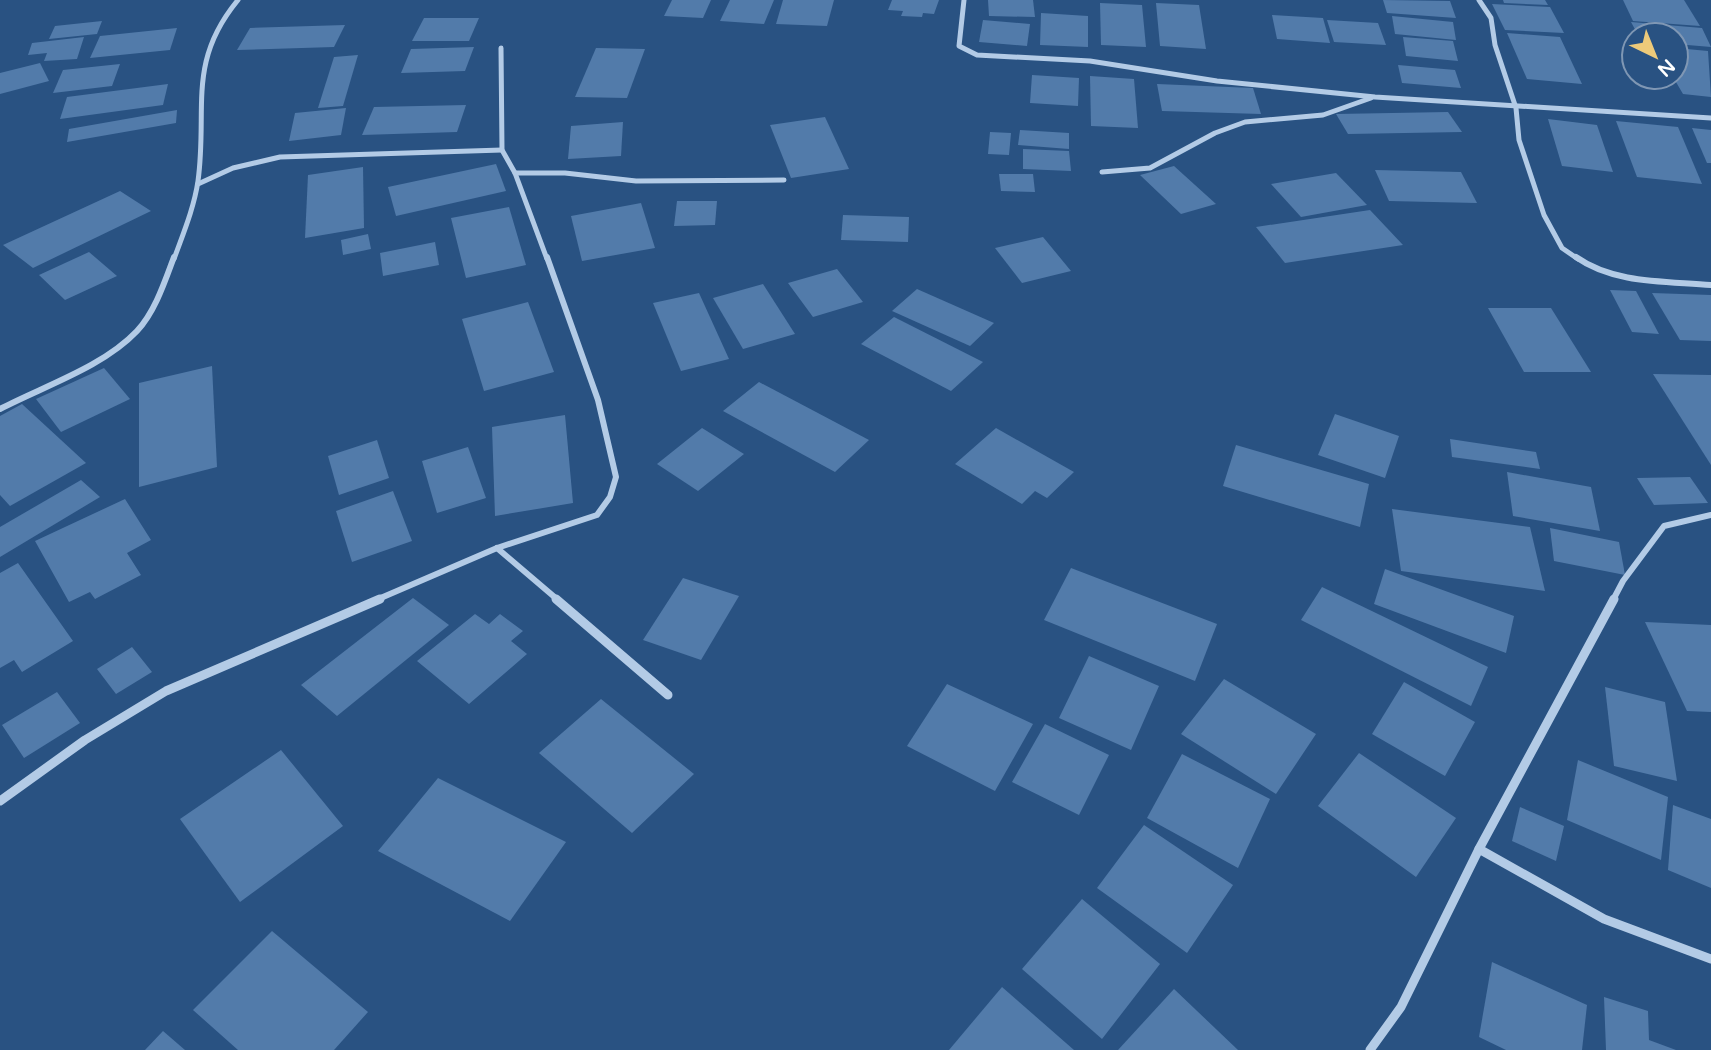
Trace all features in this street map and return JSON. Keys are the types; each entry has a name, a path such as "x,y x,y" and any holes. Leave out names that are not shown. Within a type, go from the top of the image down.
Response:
{"street":[{"path":"0,409 103,355 138,330 167,277 198,184 204,62 216,29 238,0"},
{"path":"964,0 959,46 977,55 1090,61 1217,80 1375,97 1516,108 1665,113 1711,118"},
{"path":"1479,0 1491,18 1495,45 1516,108 1519,140 1544,215 1562,247 1591,268 1619,276 1711,285"},
{"path":"0,801 85,740 166,691 497,548 597,515 610,497 616,477 598,400 515,173 502,150 501,48"},
{"path":"1102,172 1150,168 1215,133 1245,122 1323,115 1375,97"},
{"path":"198,184 233,168 280,157 502,150"},
{"path":"515,173 565,173 636,181 784,180"},
{"path":"1370,1050 1401,1007 1479,849 1623,581 1664,526 1711,515"},
{"path":"497,548 668,695"},
{"path":"1479,849 1604,919 1711,959"}],"building":[{"path":"672,0 711,0 703,18 664,16"},
{"path":"730,0 774,0 764,24 720,21"},
{"path":"783,0 834,0 827,26 776,24"},
{"path":"892,0 939,0 934,14 923,13 922,17 901,16 903,11 888,10"},
{"path":"988,0 1033,0 1035,17 989,16"},
{"path":"1383,0 1450,1 1456,18 1387,13"},
{"path":"1503,0 1545,0 1548,5 1504,3"},
{"path":"1623,0 1684,0 1700,26 1690,25 1690,21 1633,21"},
{"path":"1100,3 1142,5 1146,47 1101,45"},
{"path":"1156,3 1199,5 1206,49 1160,46"},
{"path":"1492,4 1550,7 1564,33 1505,30"},
{"path":"1041,13 1088,16 1088,47 1040,45"},
{"path":"1272,15 1323,18 1330,43 1277,39"},
{"path":"1392,16 1453,22 1456,40 1395,34"},
{"path":"424,18 479,18 469,41 412,41"},
{"path":"983,20 1030,24 1027,46 979,42"},
{"path":"1327,20 1378,23 1386,45 1334,42"},
{"path":"102,21 97,34 49,39 55,26"},
{"path":"345,25 334,47 237,50 250,28"},
{"path":"1690,27 1702,28 1711,47 1690,45"},
{"path":"177,28 170,50 90,58 100,36"},
{"path":"1507,33 1560,37 1582,84 1527,79"},
{"path":"84,37 77,59 44,61 47,53 28,55 32,43"},
{"path":"1403,37 1453,41 1458,61 1406,56"},
{"path":"474,47 465,71 401,73 411,49"},
{"path":"596,48 645,49 627,98 575,97"},
{"path":"1690,49 1708,51 1711,97 1683,94 1681,91 1690,91"},
{"path":"358,55 343,106 318,108 334,57"},
{"path":"40,63 49,81 0,94 0,73"},
{"path":"120,64 112,86 53,93 63,70"},
{"path":"1398,65 1455,70 1461,88 1402,83"},
{"path":"1032,75 1079,78 1078,106 1030,103"},
{"path":"1090,76 1134,79 1138,128 1091,126"},
{"path":"168,84 163,105 60,119 67,97"},
{"path":"1157,84 1253,88 1261,114 1162,111"},
{"path":"466,105 457,132 362,135 374,107"},
{"path":"346,108 341,135 289,141 295,113"},
{"path":"177,110 176,123 67,142 69,129"},
{"path":"1448,112 1462,132 1348,134 1336,114"},
{"path":"825,117 849,169 791,178 770,125"},
{"path":"1548,119 1597,125 1613,172 1562,166"},
{"path":"1616,121 1678,127 1702,184 1637,177"},
{"path":"623,122 621,156 568,159 571,126"},
{"path":"1692,128 1711,130 1711,163 1707,163"},
{"path":"1020,130 1069,133 1069,149 1018,145"},
{"path":"990,132 1011,133 1009,155 988,154"},
{"path":"1023,149 1069,151 1071,171 1023,169"},
{"path":"496,164 506,191 396,216 388,187"},
{"path":"1174,166 1216,204 1181,214 1140,175"},
{"path":"363,167 364,228 305,238 308,175"},
{"path":"1375,170 1461,172 1477,203 1389,201"},
{"path":"1336,173 1367,205 1301,217 1271,184"},
{"path":"999,174 1033,174 1035,192 1001,191"},
{"path":"120,191 151,211 33,268 3,245"},
{"path":"677,201 717,201 715,225 674,226"},
{"path":"641,203 655,248 582,261 571,216"},
{"path":"509,207 526,265 466,278 451,218"},
{"path":"1370,210 1403,245 1285,263 1256,227"},
{"path":"843,215 909,217 908,242 841,240"},
{"path":"368,234 371,249 343,255 341,240"},
{"path":"1043,237 1071,271 1022,283 995,248"},
{"path":"435,242 439,265 383,276 380,253"},
{"path":"89,252 117,276 65,300 39,275"},
{"path":"837,269 863,302 813,317 788,283"},
{"path":"763,284 795,334 743,349 713,298"},
{"path":"917,289 994,323 970,346 892,311"},
{"path":"1610,290 1636,291 1659,334 1632,332"},
{"path":"699,293 729,359 681,371 653,303"},
{"path":"1652,293 1711,295 1711,341 1680,340"},
{"path":"528,302 554,372 484,391 462,319"},
{"path":"1488,308 1551,308 1591,372 1524,372"},
{"path":"894,317 983,362 951,391 861,344"},
{"path":"212,366 217,467 139,487 139,383"},
{"path":"104,368 130,399 61,432 36,399"},
{"path":"1653,374 1711,375 1711,465"},
{"path":"759,382 869,440 835,472 723,411"},
{"path":"22,404 86,463 10,506 0,495 0,416"},
{"path":"1335,414 1399,436 1385,478 1318,455"},
{"path":"565,415 573,503 495,516 492,427"},
{"path":"702,428 744,454 698,491 657,464"},
{"path":"996,428 1074,472 1047,498 1035,491 1022,504 955,464"},
{"path":"1450,439 1536,452 1540,469 1452,457"},
{"path":"377,440 389,478 339,495 328,456"},
{"path":"1236,445 1369,484 1360,527 1223,486"},
{"path":"468,447 486,498 437,513 422,461"},
{"path":"1507,472 1591,487 1600,531 1513,516"},
{"path":"1690,477 1708,503 1654,505 1637,478"},
{"path":"81,480 100,497 0,557 0,527"},
{"path":"393,491 412,541 352,562 336,511"},
{"path":"125,499 151,540 127,553 141,575 95,599 90,592 69,602 35,541"},
{"path":"1392,509 1530,527 1545,591 1401,571"},
{"path":"1550,528 1619,542 1625,575 1554,561"},
{"path":"18,563 73,641 22,672 14,660 0,668 0,573"},
{"path":"1071,568 1217,624 1195,681 1044,620"},
{"path":"1385,569 1514,616 1506,653 1374,604"},
{"path":"683,578 739,596 701,660 643,640"},
{"path":"1322,587 1488,667 1471,706 1301,620"},
{"path":"413,598 449,625 337,716 301,685"},
{"path":"475,614 489,624 500,614 523,631 511,641 527,654 469,704 417,661"},
{"path":"1645,622 1711,625 1711,712 1687,711"},
{"path":"132,647 152,672 116,694 97,669"},
{"path":"1089,656 1159,686 1131,750 1059,718"},
{"path":"1224,679 1316,734 1276,794 1181,734"},
{"path":"1404,682 1475,722 1445,776 1372,734"},
{"path":"947,684 1033,724 995,791 907,746"},
{"path":"1605,687 1665,702 1677,781 1614,766"},
{"path":"57,692 80,723 24,758 2,725"},
{"path":"601,699 694,774 632,833 539,753"},
{"path":"1045,724 1109,755 1079,815 1012,782"},
{"path":"281,750 343,826 240,902 180,819"},
{"path":"1359,753 1456,818 1416,877 1318,806"},
{"path":"1182,754 1270,799 1238,868 1147,818"},
{"path":"1578,760 1668,797 1661,860 1567,820"},
{"path":"438,778 566,842 510,921 378,851"},
{"path":"1673,805 1711,819 1711,888 1668,870"},
{"path":"1520,807 1564,826 1556,861 1512,841"},
{"path":"1144,825 1233,885 1187,953 1097,888"},
{"path":"1082,899 1160,964 1102,1039 1022,969"},
{"path":"272,931 368,1012 334,1050 238,1050 193,1010"},
{"path":"1492,962 1587,1005 1582,1050 1506,1050 1479,1037"},
{"path":"1002,987 1074,1050 949,1050"},
{"path":"1174,989 1238,1050 1118,1050"},
{"path":"1604,997 1648,1011 1649,1040 1676,1050 1606,1050"},
{"path":"163,1031 185,1050 145,1050"}]}
